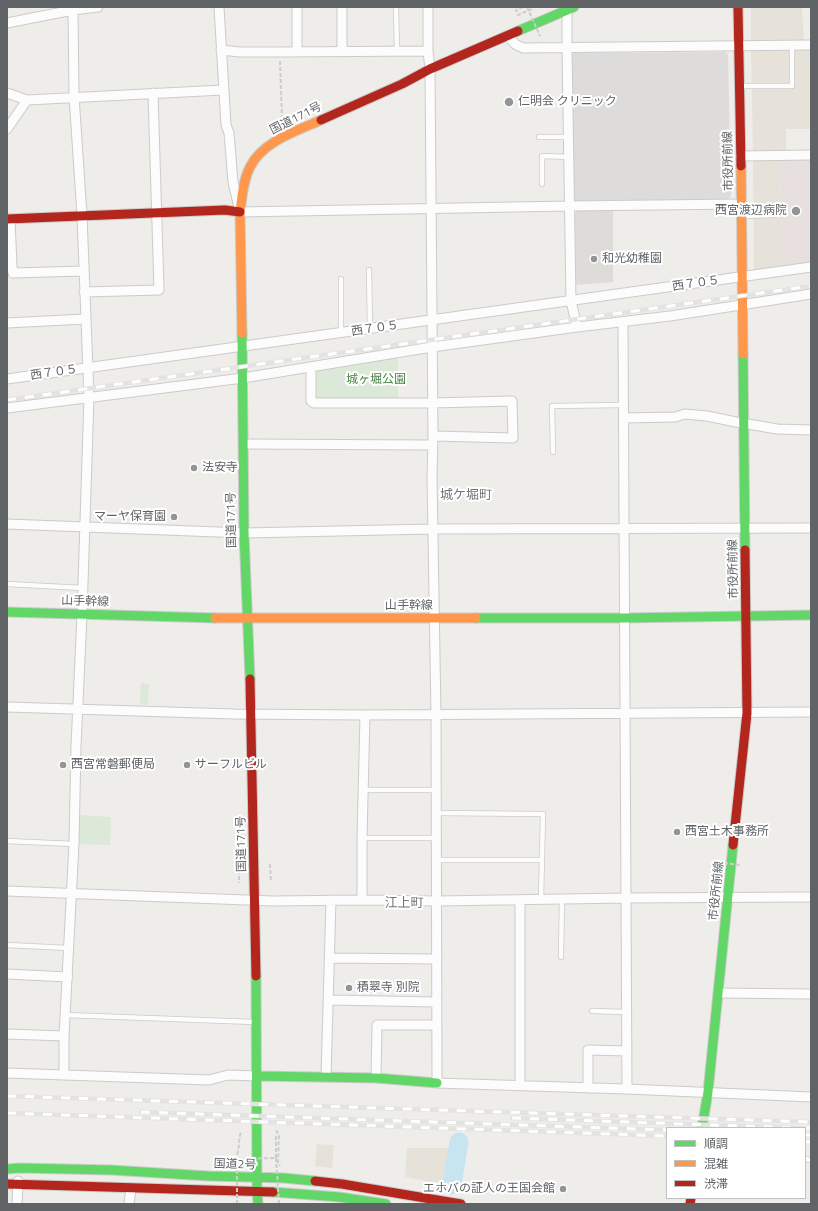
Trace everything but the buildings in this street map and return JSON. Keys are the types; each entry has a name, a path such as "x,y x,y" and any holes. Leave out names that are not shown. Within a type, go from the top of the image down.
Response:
{"main road":[{"name":"市役所前線","path":"702,1127 708,1092 719,993 747,713 745,424 738,7"},
{"name":"国道171号","path":"258,1204 257,1022 252,714 244,533 240,212 242,192 247,173 256,158 264,149 291,132 402,84 430,69 570,8"},
{"path":"8,219 225,210 240,212"},
{"name":"山手幹線","path":"7,612 247,619 625,618 811,615"},
{"path":"257,1076 376,1078 437,1083"},
{"name":"国道2号","path":"7,1169 111,1170 284,1178 342,1184 461,1204"},
{"path":"7,1184 283,1192 339,1200 386,1204"}],"street":[{"path":"7,23 72,9 98,7"},
{"path":"220,7 223,90 226,125 229,133 233,182 240,212 741,204"},
{"path":"297,7 298,52"},
{"path":"342,7 342,51"},
{"path":"428,7 428,51 430,69 433,529 436,715 435,813 437,901 437,1083 811,1097"},
{"path":"570,8 567,48 571,300 577,327"},
{"path":"64,1074 64,1036 74,844 77,710 82,615 89,397 82,215 74,96 72,9"},
{"path":"508,36 516,44 523,48 811,45"},
{"path":"222,50 240,52 428,51"},
{"path":"7,93 27,100 74,96 223,90"},
{"path":"84,292 159,290 153,93"},
{"path":"7,128 27,100"},
{"path":"740,156 811,156"},
{"path":"8,219 9,266 13,273 84,271"},
{"name":"西７０５","path":"7,379 811,267"},
{"path":"7,408 243,378 432,347 623,322 811,294"},
{"path":"7,323 85,319"},
{"path":"623,322 627,1089"},
{"path":"244,444 513,438 512,401 314,403 311,401 311,367"},
{"path":"624,418 675,417 685,414 707,416 777,429 811,430"},
{"path":"7,524 244,533 433,529 625,530 811,528"},
{"path":"7,707 252,714 365,715 811,712"},
{"path":"362,900 365,715"},
{"path":"7,891 255,899 273,901 437,901 811,897"},
{"path":"326,1077 332,900"},
{"path":"520,900 520,1086"},
{"path":"330,958 437,958"},
{"path":"7,974 68,977"},
{"path":"719,993 811,994"},
{"path":"329,1000 437,1002"},
{"path":"376,1078 377,1025 437,1025"},
{"path":"7,1034 64,1036"},
{"path":"588,1088 588,1050 627,1051"},
{"path":"7,1072 209,1080 228,1075 257,1076"},
{"path":"17,1204 19,1168"},
{"path":"129,1204 131,1188"}],"lane":[{"path":"396,7 397,51"},
{"path":"739,86 792,86 792,45"},
{"path":"539,137 568,137"},
{"path":"542,184 542,156 569,157"},
{"path":"741,216 774,216"},
{"path":"369,270 370,329"},
{"path":"341,279 341,333"},
{"path":"553,452 552,406 624,405"},
{"path":"7,584 83,588"},
{"path":"364,790 435,790"},
{"path":"435,813 543,814 541,899"},
{"path":"362,838 436,838"},
{"path":"7,841 74,844"},
{"path":"436,860 542,860"},
{"path":"561,957 562,899"},
{"path":"7,946 68,948"},
{"path":"592,1011 627,1012"},
{"path":"66,1015 257,1022"}],"path":[{"path":"523,7 516,10 518,15 532,9"},
{"path":"527,7 540,36"},
{"path":"280,52 282,119"},
{"path":"724,863 741,865"},
{"path":"239,864 239,883"},
{"path":"270,864 271,882"},
{"path":"276,1130 279,1136 278,1164"},
{"path":"229,1163 234,1160 239,1150 241,1132"},
{"path":"276,1136 278,1204"},
{"path":"237,1204 237,1159 276,1158"}],"shaded area":[{"path":"751,7 802,7 804,42 751,42"},
{"path":"811,50 811,129 786,129 786,152 753,152 751,51"},
{"path":"726,52 728,55 731,196 727,200 576,201 573,198 571,56 574,53"},
{"path":"780,160 782,266 754,270 753,161"},
{"name":"西宮渡辺病院","path":"780,160 811,160 811,262 782,266"},
{"name":"和光幼稚園","path":"577,211 613,211 613,282 576,285 575,214"},
{"path":"317,1144 334,1145 332,1168 315,1166"},
{"path":"407,1148 455,1148 448,1185 405,1177"}],"green space":[{"name":"城ヶ堀公園","path":"398,357 398,401 323,401 315,396 315,374 321,367"},
{"path":"141,683 149,684 148,705 140,704"},
{"path":"78,815 111,817 110,845 77,844"}],"waterway":[{"path":"452,1185 459,1142"}],"railway":[{"path":"7,400 811,286"},
{"path":"7,1096 811,1122"},
{"path":"141,1112 666,1130"},
{"path":"7,1113 666,1136"},
{"path":"512,1118 770,1127"},
{"path":"806,1128 811,1128"},
{"path":"806,1135 811,1135"},
{"path":"806,1142 811,1142"}],"traffic: fast":[{"path":"518,31 574,7"},
{"path":"242,333 244,533 250,679"},
{"path":"743,354 745,550"},
{"path":"7,612 215,618"},
{"path":"476,618 625,618 811,615"},
{"path":"702,1127 708,1092 733,845"},
{"path":"256,976 257,1191"},
{"path":"257,1076 376,1078 437,1083"},
{"path":"7,1169 111,1170 208,1176 284,1178 315,1181"},
{"path":"257,1191 258,1204"},
{"path":"273,1192 339,1197 386,1204"}],"traffic: slow":[{"path":"242,333 240,212 243,189 248,172 256,158 263,150 281,138 321,120"},
{"path":"741,166 743,354"},
{"path":"215,618 476,618"}],"traffic: jam":[{"path":"738,7 741,166"},
{"path":"321,120 402,84 430,69 518,31"},
{"path":"7,219 225,210 240,212"},
{"path":"733,845 747,713 745,550"},
{"path":"250,679 256,976"},
{"path":"315,1181 342,1184 461,1204"},
{"path":"7,1184 273,1192"},
{"path":"690,1204 691,1199"}],"place":[{"name":"仁明会 クリニック","path":"509,102"},
{"name":"西宮渡辺病院","path":"796,211"},
{"name":"和光幼稚園","path":"594,259"},
{"name":"法安寺","path":"194,468"},
{"name":"マーヤ保育園","path":"174,517"},
{"name":"西宮常磐郵便局","path":"63,765"},
{"name":"サーフルビル","path":"187,765"},
{"name":"西宮土木事務所","path":"677,832"},
{"name":"積翠寺 別院","path":"349,988"},
{"name":"エホバの証人の王国会館","path":"563,1189"}],"district":[{"name":"城ケ堀町","path":"466,496"},
{"name":"江上町","path":"404,904"}]}
